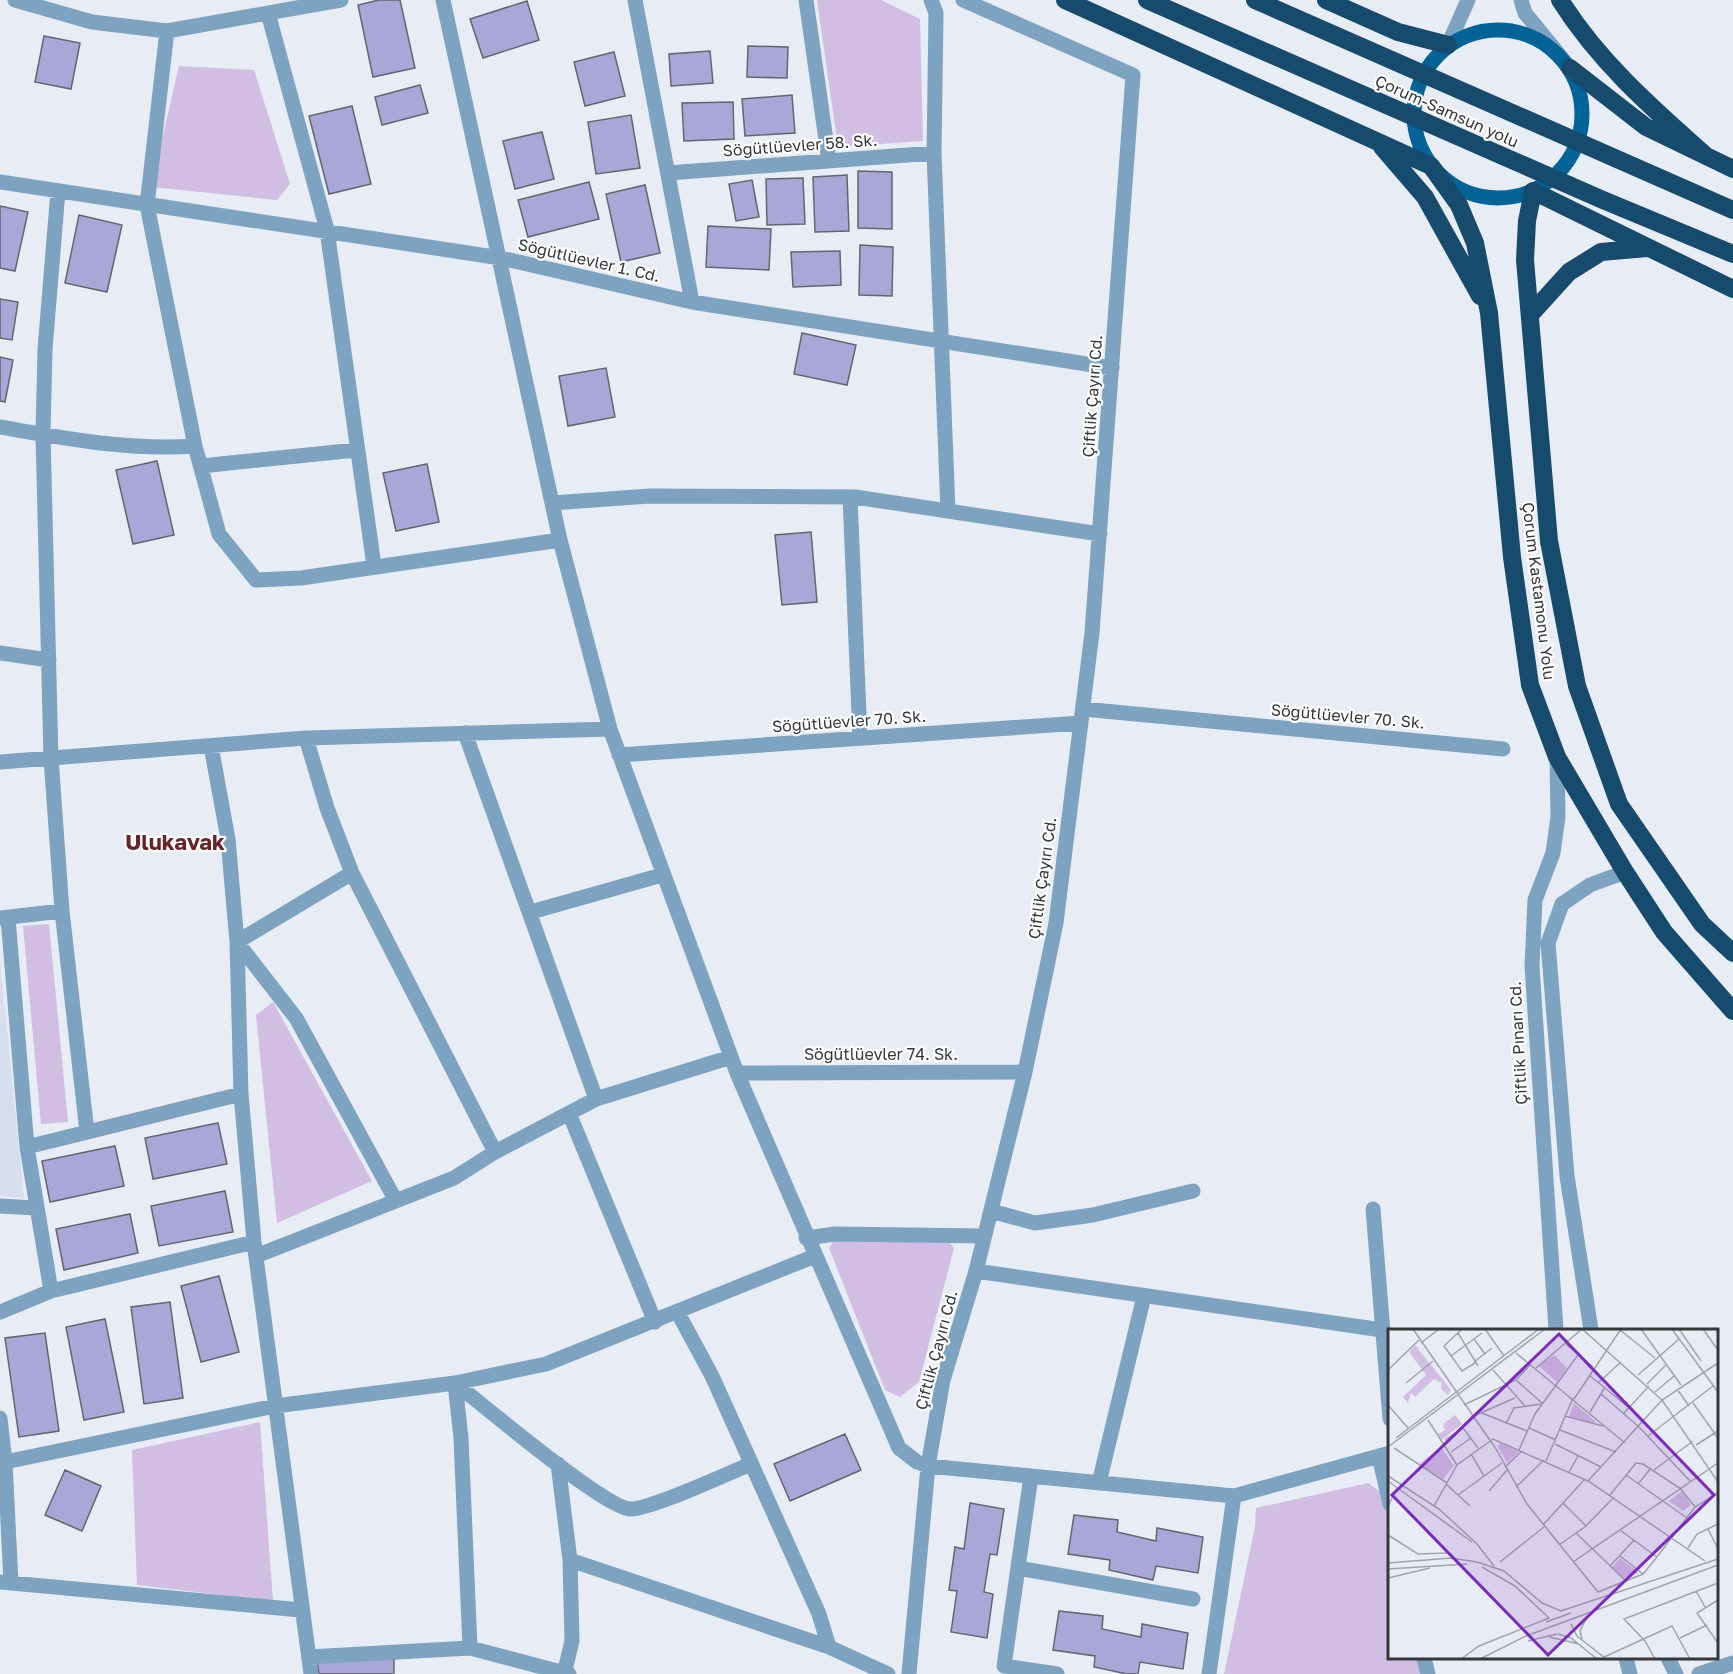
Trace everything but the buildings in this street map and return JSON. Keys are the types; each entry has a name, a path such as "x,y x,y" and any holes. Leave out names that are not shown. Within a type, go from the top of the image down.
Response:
{"highway":[{"path":"1065,0 1431,166"},
{"name":"Çorum-Samsun yolu","path":"1147,0 1581,191 1733,254"},
{"name":"Çorum-Samsun yolu","path":"1255,0 1733,210"},
{"path":"1326,0 1398,32 1448,45"},
{"path":"1560,0 1579,30 1632,90 1706,156"},
{"path":"1570,68 1646,127 1733,168"},
{"path":"1377,141 1425,197 1489,313"},
{"name":"Çorum Kastamonu Yolu","path":"1431,166 1459,205 1474,243 1489,313 1512,557 1530,685 1557,757 1625,872 1664,932 1733,1011"},
{"path":"1533,191 1733,289"},
{"name":"Çorum Kastamonu Yolu","path":"1533,191 1527,221 1525,260 1549,541 1577,686 1618,804 1702,924 1733,953"},
{"path":"1530,315 1569,272 1601,252 1649,248"}],"main road":[{"path":"1500,28 1527,34 1551,47 1570,68 1581,95 1583,124 1575,151 1557,175 1533,191 1506,198 1478,196 1452,185 1431,166 1418,142 1413,116 1416,88 1428,64 1448,45 1472,32 1500,28"}],"street":[{"path":"15,0 92,22 167,31 341,0"},
{"path":"443,0 501,258 560,540 609,729 737,1073 806,1238 899,1448 917,1462 928,1466 1234,1496 1384,1455 1388,1494"},
{"path":"635,0 692,302"},
{"path":"806,0 829,161"},
{"path":"931,0 936,13 934,153 948,511"},
{"name":"Çiftlik Çayırı Cd.","path":"909,1674 928,1466 943,1380 976,1271 991,1211 1025,1072 1056,923 1092,633 1133,75 963,0"},
{"path":"1448,45 1468,0"},
{"path":"1521,0 1525,13 1570,68"},
{"path":"268,13 327,230 374,566"},
{"path":"167,31 147,205 195,446 219,534 256,580 301,578 560,540"},
{"name":"Söğütlüevler 58. Sk.","path":"668,173 934,153"},
{"name":"Söğütlüevler 1. Cd.","path":"0,182 501,258 692,302 1112,368"},
{"path":"58,191 45,349 43,434 51,758 62,911 87,1132"},
{"path":"0,427 126,446 162,448 195,446"},
{"path":"201,466 356,450"},
{"path":"552,503 651,496 850,497 1100,534"},
{"path":"850,497 860,738"},
{"path":"0,653 50,660"},
{"name":"Söğütlüevler 70. Sk.","path":"619,755 860,738 1082,716 1503,748"},
{"path":"0,762 306,738 609,729"},
{"path":"465,733 531,912 596,1099"},
{"path":"306,738 327,808 352,873 495,1152"},
{"path":"211,746 228,839 237,942 241,1094 255,1249 311,1674"},
{"name":"Çiftlik Pınarı Cd.","path":"1556,1329 1532,966 1535,900 1553,853 1558,817 1557,757"},
{"path":"1591,1329 1567,1176 1548,943 1562,904 1590,885 1625,872"},
{"path":"237,942 352,873"},
{"path":"531,912 662,875"},
{"path":"51,1291 27,1147 4,918 62,911"},
{"path":"237,942 296,1018 396,1201"},
{"path":"0,1312 51,1291 255,1249 396,1201 454,1178 495,1152 596,1099 731,1057"},
{"name":"Söğütlüevler 74. Sk.","path":"737,1073 1025,1072"},
{"path":"27,1147 241,1094"},
{"path":"569,1113 655,1322"},
{"path":"991,1211 1035,1222 1093,1215 1193,1191"},
{"path":"0,1206 36,1208"},
{"path":"1372,1209 1388,1406"},
{"path":"806,1238 835,1234 983,1236"},
{"path":"6,1462 275,1406 455,1383 546,1364 678,1313 815,1256"},
{"path":"976,1271 1382,1330"},
{"path":"1099,1483 1144,1296"},
{"path":"678,1313 712,1376 819,1614 829,1647"},
{"path":"455,1383 558,1464 611,1502 630,1509 645,1507 751,1464"},
{"path":"455,1383 461,1438 470,1648"},
{"path":"0,1418 6,1462 6,1582 302,1610"},
{"path":"309,1657 470,1648 566,1673 572,1641 570,1560 558,1464"},
{"path":"1031,1476 1004,1666 1058,1674"},
{"path":"1209,1674 1234,1496"},
{"path":"570,1560 829,1647 888,1674"},
{"path":"1018,1568 1193,1599"},
{"path":"1424,1659 1428,1674"},
{"path":"1626,1659 1630,1674"},
{"path":"1668,1659 1676,1674"},
{"path":"1699,1674 1733,1663"}],"shaded area":[{"path":"817,0 881,0 920,19 923,141 838,147"},
{"path":"179,66 254,70 290,184 277,200 151,187"},
{"path":"49,924 68,1122 41,1124 23,926"},
{"path":"0,959 24,1198 0,1196"},
{"path":"273,1002 372,1181 277,1223 256,1015"},
{"path":"945,1238 954,1248 919,1382 900,1397 885,1390 829,1248 835,1239"},
{"path":"260,1422 273,1601 137,1585 132,1450"},
{"path":"1368,1483 1382,1493 1388,1518 1388,1659 1419,1659 1423,1674 1224,1674 1255,1527 1256,1508"}],"district":[{"name":"Ulukavak","path":"175,841"}]}
